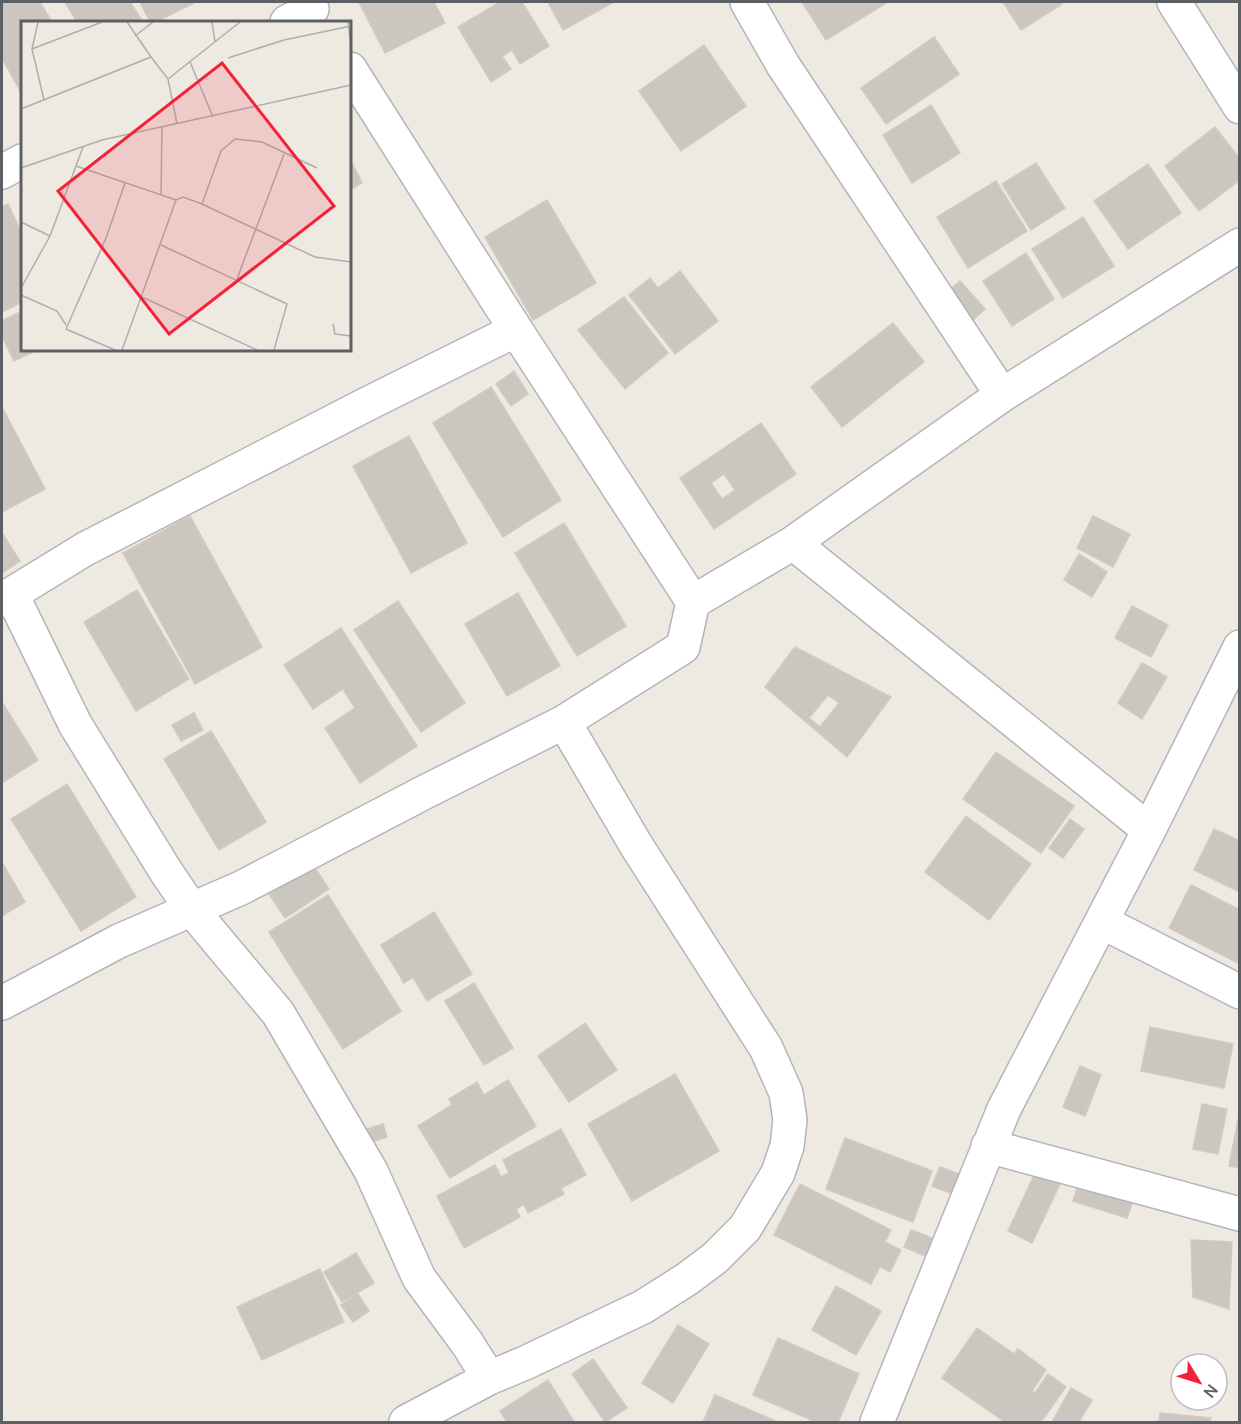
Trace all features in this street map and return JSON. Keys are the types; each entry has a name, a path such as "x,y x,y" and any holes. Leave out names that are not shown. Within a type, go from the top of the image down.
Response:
{"street":[{"path":"747,2 783,65 1002,395"},
{"path":"1174,2 1239,107"},
{"path":"2,1002 119,941 241,888 423,792 564,722 683,647 693,602 351,71"},
{"path":"2,172 21,162"},
{"path":"693,602 793,543 1002,395 1239,245"},
{"path":"489,1378 467,1343 419,1278 371,1171 278,1013 192,909 165,870 75,724 7,597 85,549 516,330"},
{"path":"793,543 1149,830"},
{"path":"877,1422 1004,1109 1149,830 1239,647"},
{"path":"406,1422 489,1378 642,1307 687,1279 715,1258 745,1228 778,1173 787,1146 790,1120 786,1093 766,1048 636,845 564,722"},
{"path":"1102,922 1239,992"},
{"path":"988,1146 1239,1214"}],"building":[{"path":"2,2 40,2 51,21 21,21 21,92 2,58"},
{"path":"65,2 130,2 142,21 76,21"},
{"path":"140,2 196,2 158,21 150,21"},
{"path":"359,2 434,2 445,23 385,53"},
{"path":"500,2 522,2 549,46 520,64 512,50 502,56 511,69 491,82 458,27"},
{"path":"548,2 614,2 563,30"},
{"path":"802,2 888,2 826,40"},
{"path":"1003,2 1060,2 1062,4 1021,30"},
{"path":"934,37 959,74 886,124 861,88"},
{"path":"704,45 746,106 681,151 639,91"},
{"path":"931,105 960,153 912,183 883,135"},
{"path":"1215,127 1240,159 1240,180 1199,211 1165,166"},
{"path":"351,161 362,183 351,189"},
{"path":"1036,163 1065,208 1031,230 1002,184"},
{"path":"1148,164 1181,213 1128,249 1094,201"},
{"path":"996,181 1027,231 968,268 937,217"},
{"path":"547,200 596,283 533,320 485,237"},
{"path":"8,204 21,232 21,302 2,312 2,207"},
{"path":"1083,217 1114,266 1063,298 1032,249"},
{"path":"1026,253 1054,299 1012,326 983,281"},
{"path":"680,271 718,321 675,354 629,295 650,278 658,288"},
{"path":"960,281 985,309 971,322 945,294"},
{"path":"624,297 668,353 625,389 578,330"},
{"path":"21,312 21,351 35,351 14,361 2,336 2,321"},
{"path":"893,323 924,362 842,427 811,387"},
{"path":"514,371 528,394 511,406 496,384"},
{"path":"491,387 561,500 503,537 433,423"},
{"path":"2,410 45,489 2,512"},
{"path":"761,423 796,474 714,529 680,478","holes":["724,474 735,490 722,499 711,483"]},
{"path":"409,436 467,543 411,573 353,466"},
{"path":"190,516 262,647 195,684 123,553"},
{"path":"1093,516 1130,534 1113,567 1077,548"},
{"path":"564,523 626,626 577,656 515,553"},
{"path":"2,533 20,561 2,573"},
{"path":"1079,554 1107,572 1092,597 1064,580"},
{"path":"137,590 189,679 136,711 84,622"},
{"path":"518,593 560,666 507,696 465,624"},
{"path":"398,601 465,703 421,732 354,630"},
{"path":"1132,606 1168,625 1151,657 1115,638"},
{"path":"341,628 417,746 360,783 325,728 355,708 343,689 313,709 284,665"},
{"path":"795,647 891,697 847,757 765,687","holes":["828,695 839,703 820,727 809,718"]},
{"path":"1142,663 1167,677 1142,719 1118,703"},
{"path":"2,702 38,760 2,783"},
{"path":"194,713 203,730 181,741 172,725"},
{"path":"211,731 266,822 219,850 164,759"},
{"path":"996,752 1074,806 1041,853 963,799"},
{"path":"67,784 136,897 81,931 11,819"},
{"path":"966,816 1031,864 989,920 925,872"},
{"path":"1070,819 1084,829 1063,858 1049,848"},
{"path":"1214,829 1240,841 1240,892 1194,870"},
{"path":"2,862 25,902 2,916"},
{"path":"313,865 329,889 285,918 269,894"},
{"path":"1191,885 1240,910 1240,964 1169,928"},
{"path":"328,895 401,1011 343,1049 269,932"},
{"path":"434,912 472,974 427,1001 413,977 404,983 381,945"},
{"path":"474,983 513,1048 484,1065 445,1001"},
{"path":"585,1023 617,1070 569,1102 538,1056"},
{"path":"1150,1027 1233,1044 1224,1088 1141,1071"},
{"path":"1080,1066 1101,1075 1085,1116 1063,1107"},
{"path":"675,1074 719,1151 632,1201 588,1124","holes":["657,1135 664,1149 654,1155 646,1141"]},
{"path":"508,1080 536,1126 450,1178 418,1126 452,1105 449,1099 477,1082 484,1095"},
{"path":"1202,1104 1227,1109 1218,1154 1193,1149"},
{"path":"1240,1110 1240,1168 1229,1166"},
{"path":"383,1124 387,1137 368,1143 364,1130"},
{"path":"561,1129 586,1175 561,1188 564,1194 528,1213 524,1204 516,1209 520,1217 464,1248 437,1196 495,1165 501,1177 509,1173 503,1160"},
{"path":"657,1135 664,1149 654,1155 646,1141"},
{"path":"845,1138 932,1171 913,1222 826,1189"},
{"path":"940,1167 964,1176 956,1195 932,1186"},
{"path":"1038,1167 1063,1178 1032,1243 1008,1231"},
{"path":"1079,1182 1133,1200 1127,1218 1073,1201"},
{"path":"800,1184 891,1230 885,1242 901,1250 890,1272 880,1266 871,1284 774,1235"},
{"path":"911,1230 937,1240 930,1258 904,1247"},
{"path":"1191,1240 1232,1242 1229,1309 1193,1297"},
{"path":"356,1253 374,1283 342,1302 324,1272"},
{"path":"320,1269 344,1322 262,1360 237,1307"},
{"path":"836,1286 881,1311 856,1355 812,1330"},
{"path":"358,1294 369,1311 353,1322 341,1305"},
{"path":"678,1325 709,1344 673,1403 642,1383"},
{"path":"977,1328 1014,1354 1018,1349 1046,1370 1032,1391 1035,1393 1048,1374 1066,1387 1041,1422 1005,1422 942,1378"},
{"path":"778,1338 859,1374 838,1422 816,1422 753,1395"},
{"path":"593,1359 627,1408 605,1422 572,1374"},
{"path":"548,1380 573,1420 570,1422 507,1422 500,1411"},
{"path":"1071,1388 1092,1400 1079,1422 1052,1422"},
{"path":"715,1395 778,1422 703,1422"},
{"path":"1160,1413 1211,1418 1210,1422 1159,1422"}]}
